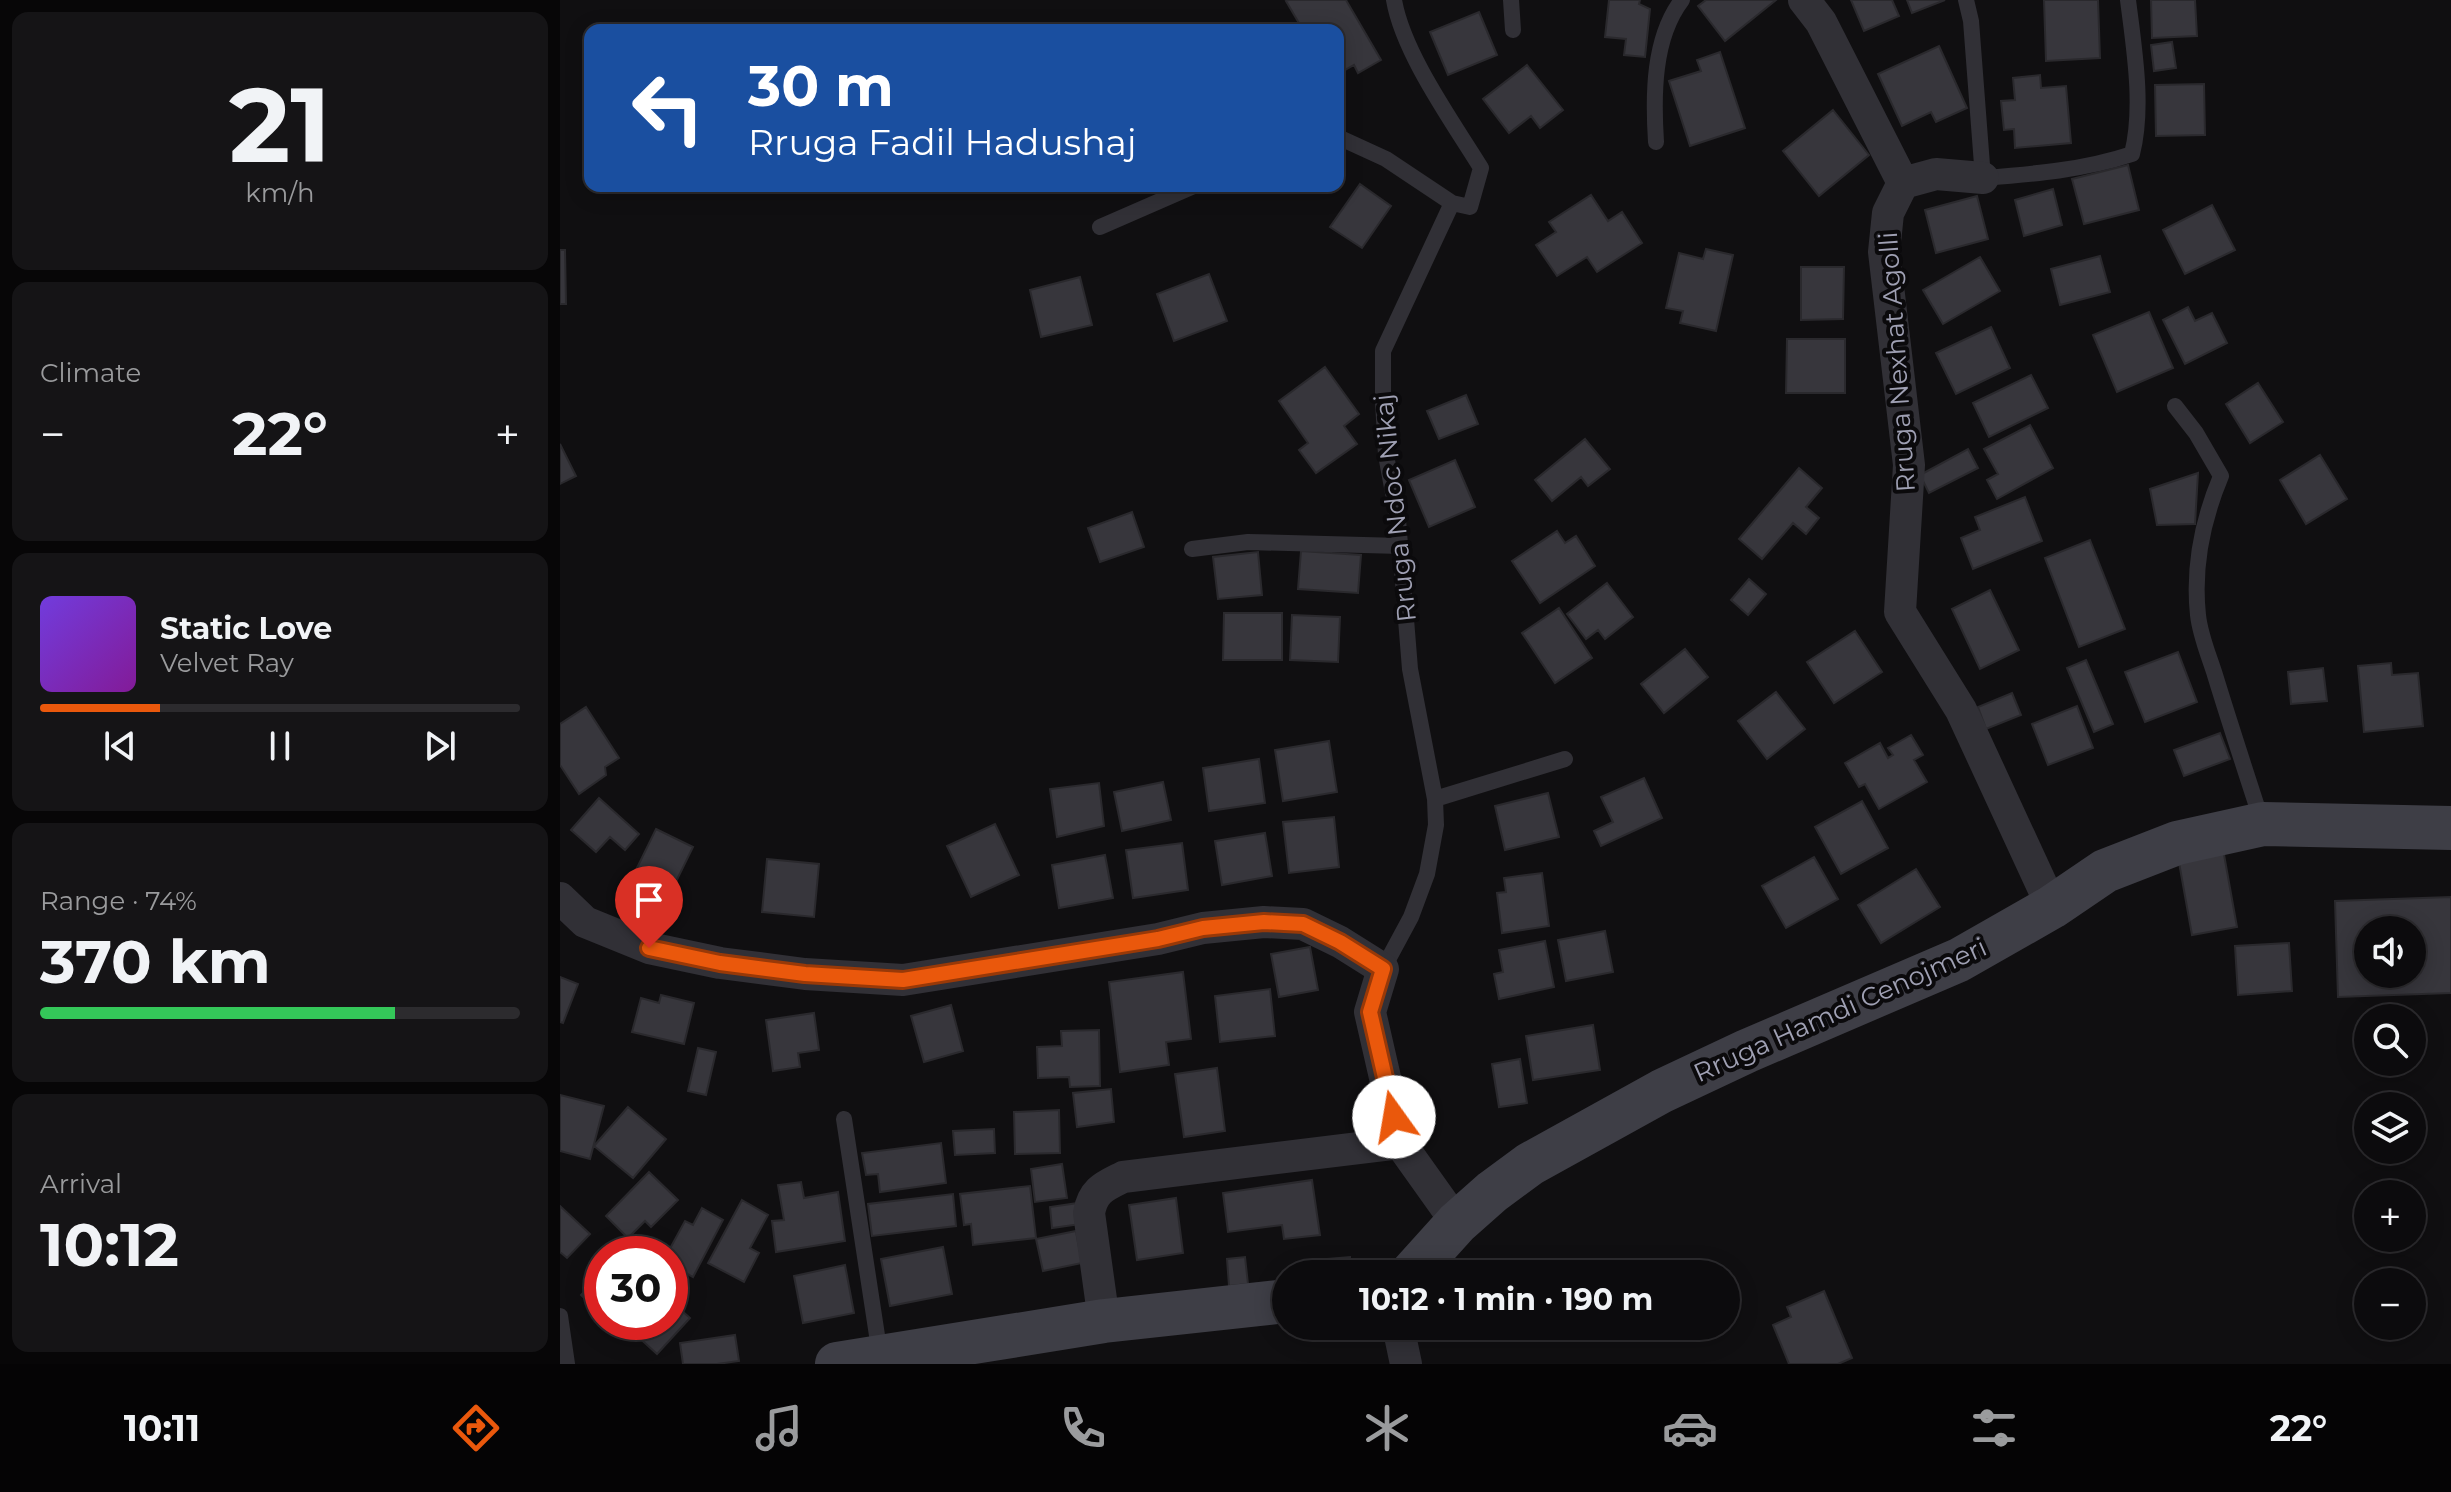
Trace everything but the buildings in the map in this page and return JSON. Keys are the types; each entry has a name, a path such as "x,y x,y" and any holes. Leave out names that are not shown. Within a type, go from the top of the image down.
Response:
{"street":[{"path":"1804,0 1821,22 1903,183 1936,174 1983,178"},
{"name":"Rruga Nexhat Agolli","path":"1903,183 1888,213 1884,252 1909,465 1900,612 1961,710 2052,907"},
{"name":"Rruga Hamdi Cenojmeri","path":"1424,1260 1457,1223 1530,1164 1662,1091 1959,960 2052,907 2105,871 2177,843 2263,824 2451,828"},
{"path":"560,898 585,922 649,948 720,963 805,974 903,980 1158,939 1203,928 1264,922 1303,924 1340,942 1383,969 1370,1012 1400,1143 1457,1223"},
{"path":"1104,1321 1089,1213 1091,1199 1104,1186 1123,1177 1400,1143"},
{"path":"837,1364 1104,1321 1272,1303"},
{"path":"1401,1340 1406,1364"}],"lane":[{"name":"Rruga Ndoc Nikaj","path":"1383,969 1411,917 1427,874 1436,825 1435,799 1410,669 1401,546 1386,455 1383,351 1452,203 1470,207 1481,168 1430,85 1398,21 1394,0"},
{"path":"1511,0 1513,30"},
{"path":"1656,142 1655,82 1671,14 1682,0"},
{"path":"1966,0 1971,21 1983,178 2043,174 2108,162 2132,154 2138,132 2128,0"},
{"path":"1344,140 1386,159 1452,203"},
{"path":"1100,227 1180,192"},
{"path":"2175,406 2196,433 2221,476 2208,506 2202,538 2198,617 2263,824"},
{"path":"1192,549 1248,542 1401,546"},
{"path":"1435,799 1565,759"},
{"path":"844,1119 880,1358"},
{"path":"560,1316 567,1364"}],"route":[{"path":"649,948 720,963 805,974 903,980 1158,939 1203,928 1264,922 1303,924 1340,942 1383,969 1370,1012 1394,1117"}]}
